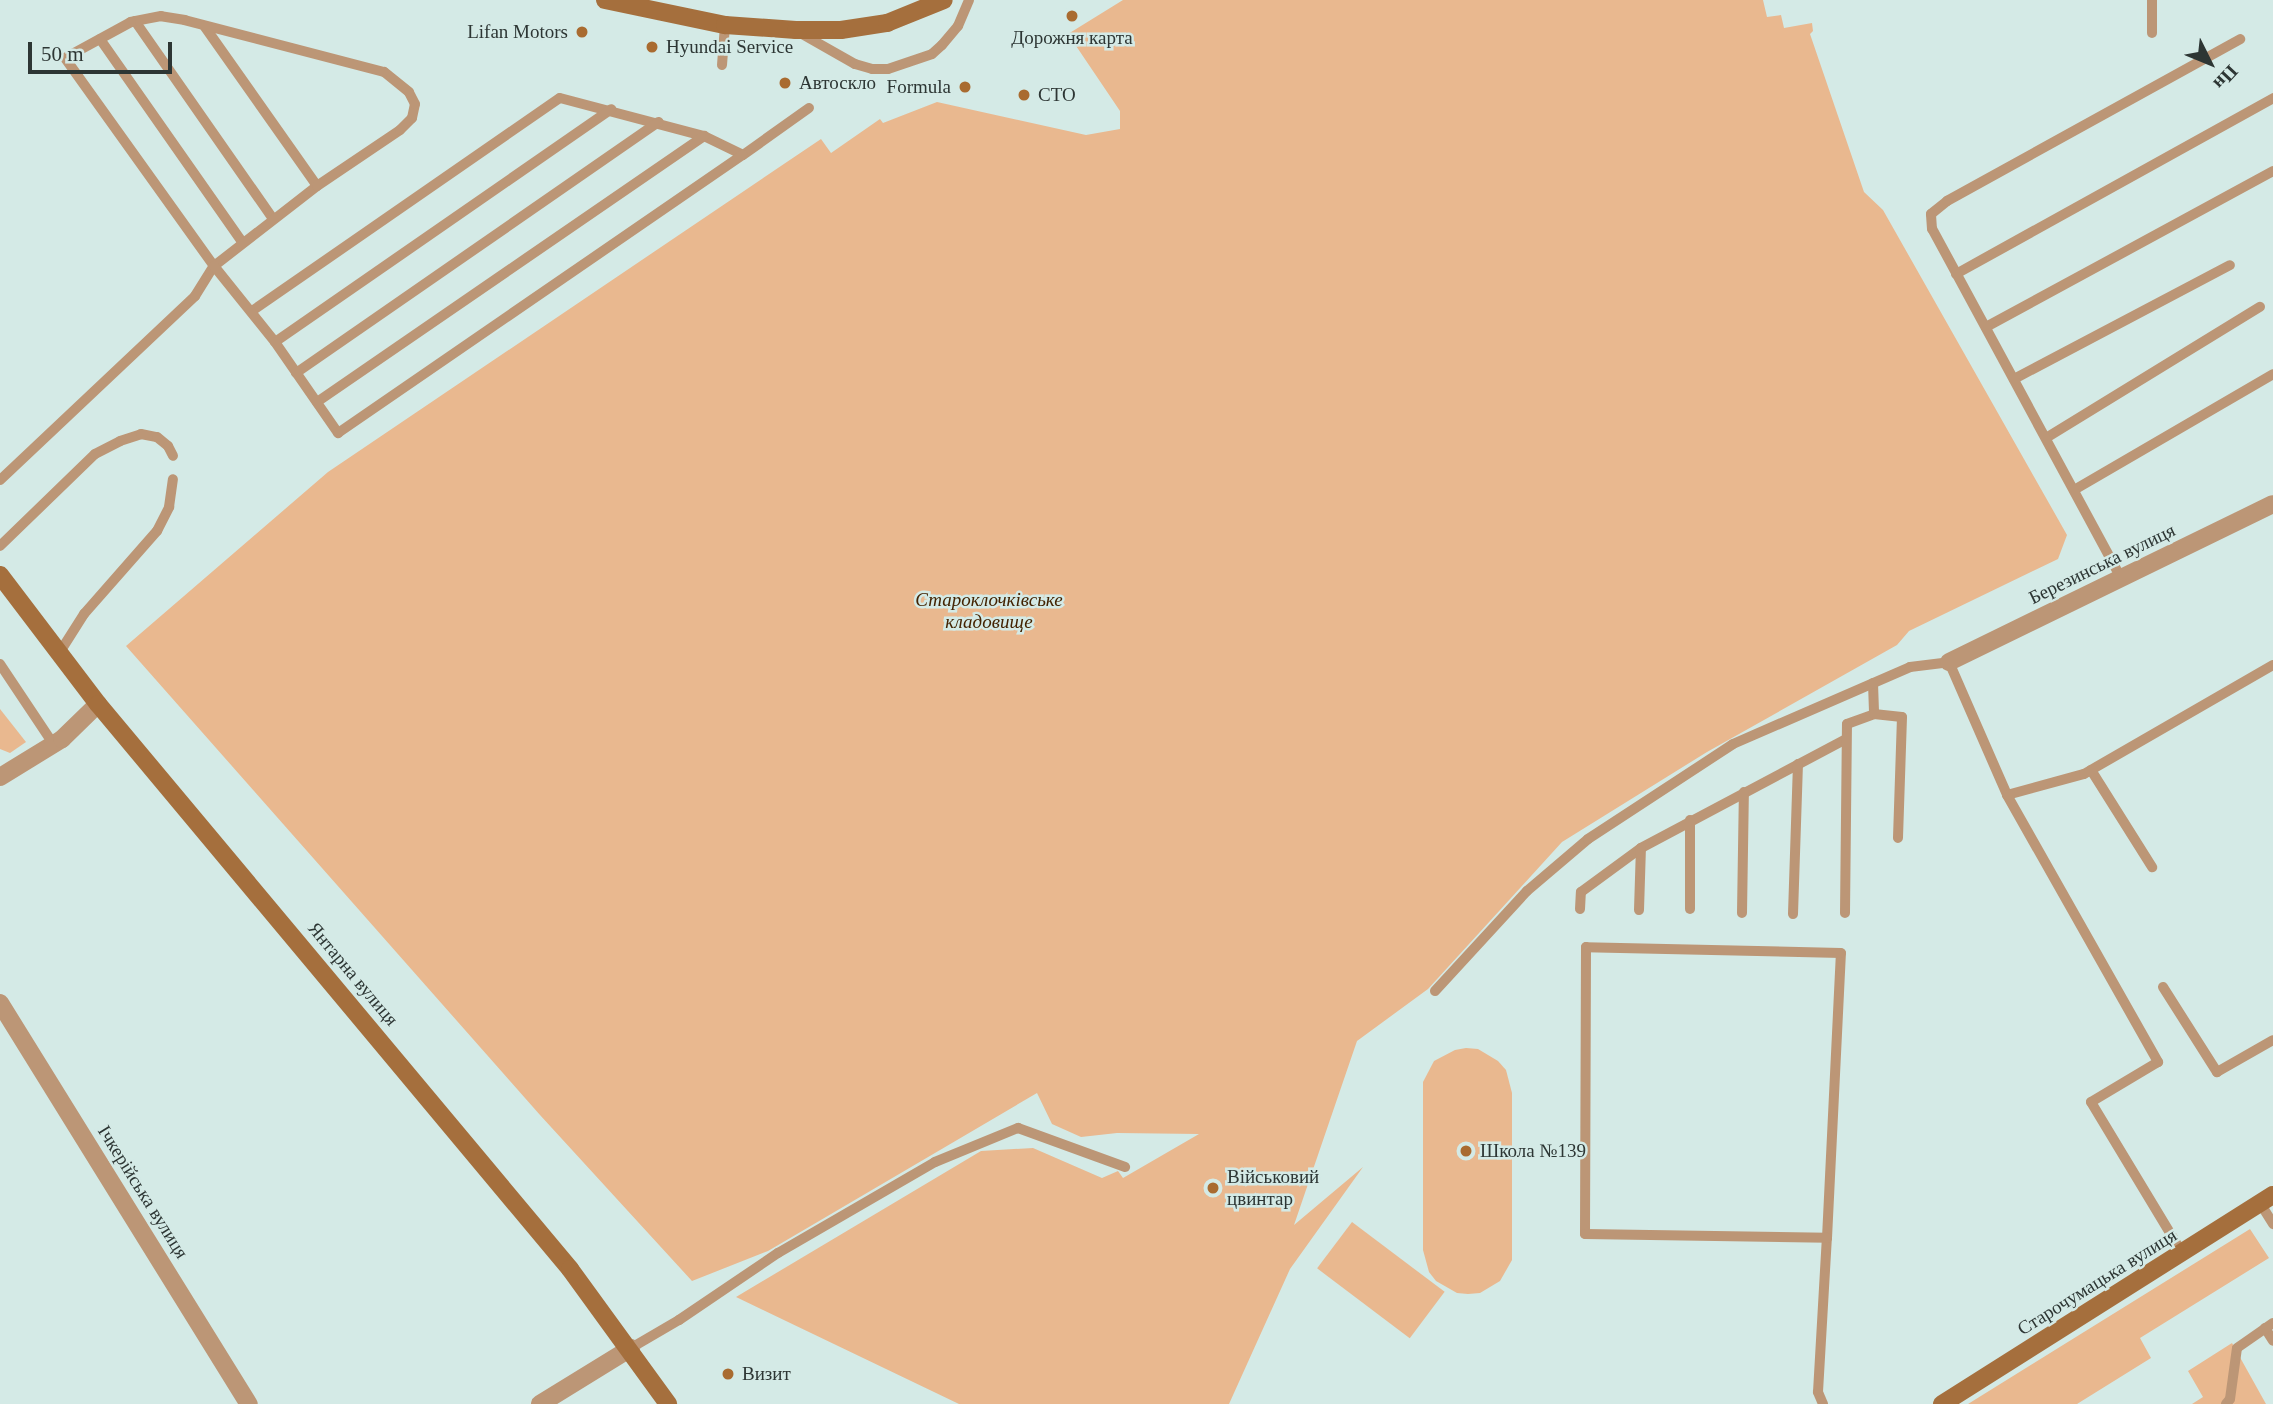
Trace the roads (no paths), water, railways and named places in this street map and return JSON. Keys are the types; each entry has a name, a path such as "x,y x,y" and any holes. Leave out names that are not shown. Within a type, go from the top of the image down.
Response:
{"main road":[{"path":"605,0 725,25 796,30 841,30 887,23 944,0"},
{"name":"Янтарна вулиця","path":"0,575 58,655 98,704 485,1164 631,1348 668,1404"},
{"name":"Старочумацька вулиця","path":"1942,1404 2267,1199"}],"street":[{"name":"Березинська вулиця","path":"1949,662 2273,505"},
{"path":"0,777 54,745 98,704"},
{"name":"Ічкерійська вулиця","path":"0,1003 249,1404"},
{"path":"543,1403 631,1348"}],"lane":[{"path":"796,30 855,64 872,69 888,69 932,54 958,26 968,0"},
{"path":"2152,0 2152,33"},
{"path":"0,480 195,296 214,265 317,186 400,130 412,118 415,104 409,92 384,72 295,47 161,16 135,21 65,58 214,265 275,342 338,433 809,108"},
{"path":"135,21 273,219"},
{"path":"722,65 725,25"},
{"path":"205,27 317,186"},
{"path":"2122,578 1932,229 1931,214 1947,201 2240,38"},
{"path":"100,39 242,242"},
{"path":"252,311 561,98 611,109 704,136 743,155"},
{"path":"1956,274 2273,98"},
{"path":"275,342 611,109"},
{"path":"296,373 659,122"},
{"path":"317,402 704,136"},
{"path":"1986,327 2273,172"},
{"path":"2014,379 2230,265"},
{"path":"2046,438 2260,307"},
{"path":"2074,490 2273,373"},
{"path":"0,546 95,454 141,434 157,437 168,446 173,456"},
{"path":"58,655 84,614 157,531 169,507 173,479"},
{"path":"1435,991 1527,891 1588,839 1733,744 1910,667 1949,662 2007,794 2158,1062 2091,1102 2182,1253"},
{"path":"2007,794 2091,770 2273,665"},
{"path":"1,668 54,745"},
{"path":"1873,683 1874,713"},
{"path":"1844,913 1847,724 1874,713 1902,717 1898,838"},
{"path":"1580,909 1581,892 1641,848 1846,739"},
{"path":"1793,914 1798,764"},
{"path":"2091,770 2152,867"},
{"path":"1742,913 1744,792"},
{"path":"1690,820 1690,909"},
{"path":"1639,910 1641,848"},
{"path":"1823,1404 1818,1392 1827,1238 1841,953 1586,947 1585,1234 1827,1238"},
{"path":"2164,987 2217,1072 2273,1040"},
{"path":"631,1348 680,1320 778,1253 924,1168 1018,1128 1125,1167"},
{"path":"2267,1199 2273,1224"},
{"path":"2226,1404 2230,1399 2237,1348 2269,1326 2273,1341"}],"place":[{"name":"Дорожня карта","path":"1072,16"},
{"name":"Lifan Motors","path":"582,32"},
{"name":"Hyundai Service","path":"652,47"},
{"name":"Автоскло","path":"785,83"},
{"name":"Formula","path":"965,87"},
{"name":"СТО","path":"1024,95"},
{"name":"Школа №139","path":"1466,1151"},
{"name":"Військовий цвинтар","path":"1213,1188"},
{"name":"Визит","path":"728,1374"}],"park label":[{"name":"Староклочківське кладовище","path":"989,611"}]}
